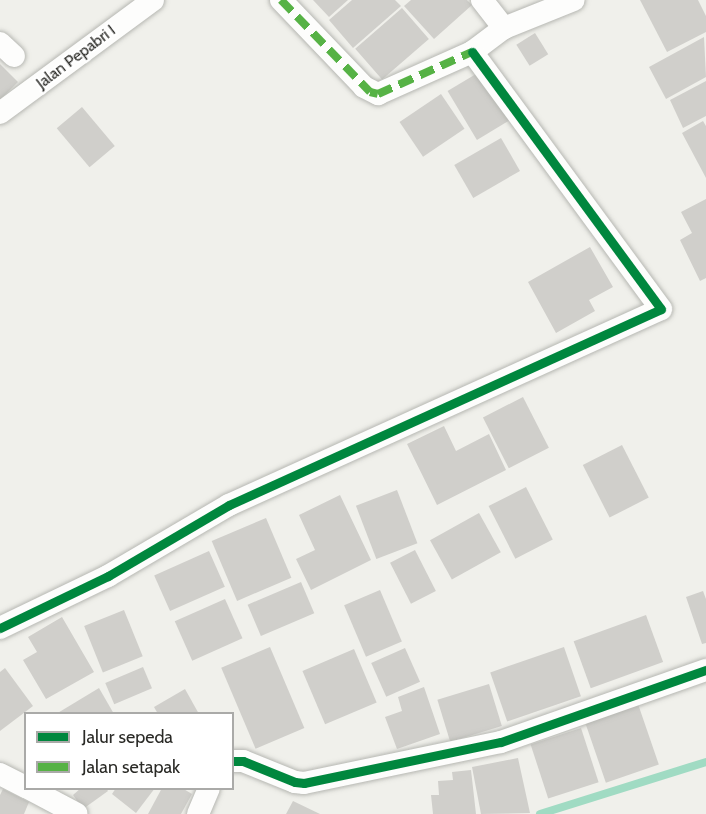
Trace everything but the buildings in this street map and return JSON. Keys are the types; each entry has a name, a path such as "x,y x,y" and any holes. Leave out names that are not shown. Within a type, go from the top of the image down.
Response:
{"street":[{"name":"Jalan Pepabri I","path":"0,113 153,0"},
{"path":"281,0 370,92 378,94 472,51 504,27 574,0"},
{"path":"482,0 504,27"},
{"path":"0,628 108,576 229,506 661,309 472,51"},
{"path":"234,761 243,760 295,782 304,783 501,742 706,670"},
{"path":"0,774 24,787"},
{"path":"30,790 77,814"},
{"path":"198,814 209,790"}],"waterway":[{"path":"540,814 706,762"}],"marked path":[{"path":"281,0 370,92 378,94 472,52"}],"cycle path":[{"path":"0,628 108,576 229,505 661,309 472,52"},
{"path":"234,761 243,761 295,782 304,783 501,742 706,670"}]}
